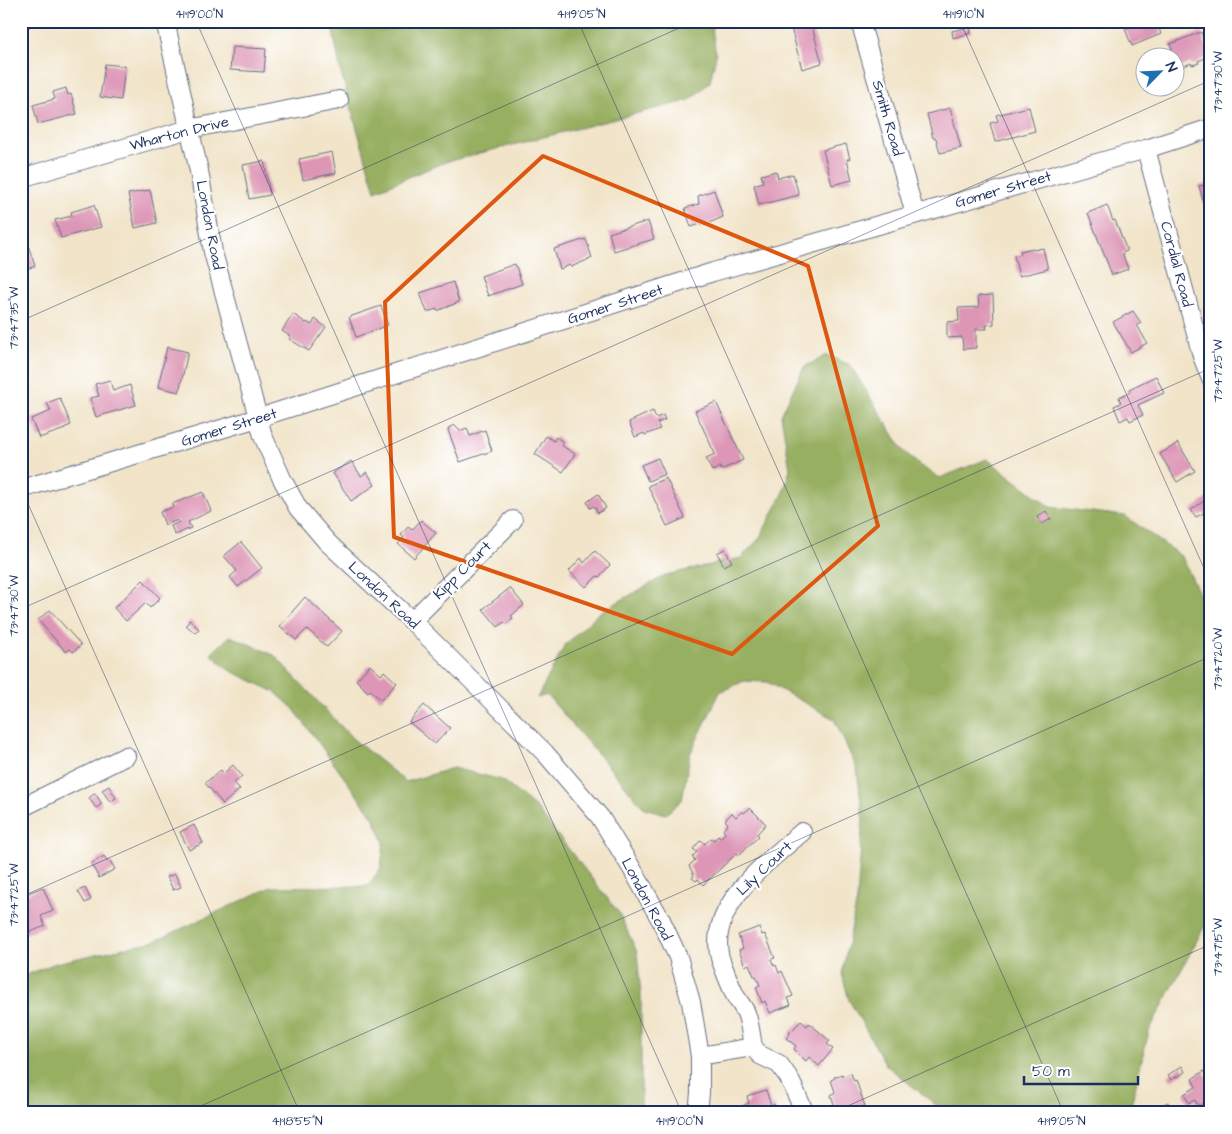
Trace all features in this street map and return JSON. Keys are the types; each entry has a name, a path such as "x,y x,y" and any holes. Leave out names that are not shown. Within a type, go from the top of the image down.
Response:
{"street":[{"name":"London Road","path":"165,21 199,171 213,252 263,436 278,470 298,508 327,542 412,621 545,753 600,817 632,867 678,957 691,1002 700,1056 698,1113"},
{"name":"Smith Road","path":"860,21 915,214"},
{"name":"Wharton Drive","path":"21,178 189,129 339,100"},
{"name":"Gomer Street","path":"21,489 258,418 713,272 1146,149 1211,128"},
{"name":"Cordial Road","path":"1146,149 1207,355 1211,379"},
{"name":"Kipp Court","path":"412,621 513,520"},
{"path":"21,808 126,756"},
{"name":"Lily Court","path":"753,1047 746,1014 734,994 720,956 719,938 722,919 734,898 749,879 802,832"},
{"path":"700,1056 753,1047 760,1055 779,1064 789,1078 805,1113"}],"highlighted area":[{"path":"543,156 808,266 878,526 732,654 394,537 385,302"}],"green space":[{"path":"331,21 711,21 716,55 710,82 690,100 445,162 375,191 341,73"},
{"path":"827,355 850,365 903,450 919,465 940,478 987,459 1050,507 1125,516 1182,557 1211,619 1211,909 1203,929 1149,1031 1129,1113 946,1113 886,1065 849,1000 842,974 857,900 863,817 857,769 834,719 767,682 744,681 720,692 690,754 682,800 666,814 644,808 547,695 537,698 565,645 600,612 666,575 741,558 759,539 783,494 790,469 781,415 804,367"},
{"path":"230,636 274,655 353,739 406,782 453,768 502,780 537,809 619,913 637,952 641,996 641,1113 21,1113 21,977 56,963 155,941 271,887 368,886 381,867 384,842 373,817 293,708 275,692 229,670 211,654"}],"building":[{"path":"1137,21 1156,21 1161,34 1132,46 1125,29 1138,23"},
{"path":"811,23 822,63 802,69 791,28"},
{"path":"970,27 971,33 953,38 952,31"},
{"path":"1201,32 1210,56 1198,61 1199,63 1192,65 1191,63 1184,66 1184,48 1172,48 1170,44"},
{"path":"232,47 266,49 264,72 230,70"},
{"path":"105,64 125,66 121,100 100,97"},
{"path":"66,88 68,95 71,94 77,114 38,124 33,105 55,99 53,92"},
{"path":"1029,107 1035,131 995,142 990,123 998,121 996,115"},
{"path":"950,108 961,148 940,153 936,138 933,138 927,114"},
{"path":"846,144 852,180 832,185 823,150"},
{"path":"332,152 336,173 303,180 299,159"},
{"path":"264,161 270,195 249,199 243,165"},
{"path":"776,171 778,178 793,174 799,195 759,205 754,185 763,182 761,175"},
{"path":"1211,183 1211,218 1208,219 1199,186"},
{"path":"150,190 157,223 135,228 128,194"},
{"path":"714,190 723,217 702,226 701,224 691,227 685,208 699,204 698,196"},
{"path":"94,205 101,227 61,238 55,220 72,216 71,212"},
{"path":"1107,205 1127,251 1122,253 1128,269 1112,275 1088,213"},
{"path":"648,221 654,239 614,251 609,233"},
{"path":"21,230 23,230 35,266 21,271"},
{"path":"586,239 592,258 571,267 570,265 560,269 554,249"},
{"path":"1033,248 1034,250 1043,248 1048,269 1019,276 1014,256 1021,254 1020,251"},
{"path":"515,264 522,284 488,296 481,276"},
{"path":"453,282 459,302 437,311 437,309 427,312 420,293"},
{"path":"993,295 994,324 986,325 987,329 976,329 976,348 963,349 962,337 947,338 947,322 959,321 958,308 979,307 978,296"},
{"path":"381,306 388,325 356,337 349,317"},
{"path":"1133,311 1141,323 1137,325 1147,343 1131,352 1113,322"},
{"path":"293,314 306,323 312,325 315,319 326,327 309,351 289,339 291,337 282,331"},
{"path":"167,347 188,352 179,392 158,387"},
{"path":"1156,376 1164,393 1138,405 1143,415 1130,421 1128,417 1120,421 1114,406 1121,403 1119,397 1130,392 1129,389"},
{"path":"110,380 113,391 130,385 136,405 96,417 90,398 99,396 95,384"},
{"path":"60,398 71,425 39,438 31,419 51,411 47,403"},
{"path":"716,402 743,460 721,470 720,467 712,471 706,458 715,454 695,411"},
{"path":"653,411 656,418 663,415 665,420 657,423 660,429 635,437 629,422"},
{"path":"454,425 460,431 467,428 470,436 485,430 492,451 460,462 448,430"},
{"path":"546,436 554,441 556,437 563,442 561,445 575,454 563,472 535,454"},
{"path":"1178,443 1195,471 1177,482 1160,454"},
{"path":"658,458 665,474 648,481 641,465"},
{"path":"351,461 361,476 367,472 375,485 351,501 333,473"},
{"path":"666,478 685,518 667,526 648,486"},
{"path":"203,492 211,511 188,522 191,528 175,535 171,526 179,522 178,520 165,525 160,512 173,507 172,504"},
{"path":"598,494 606,508 598,513 594,506 590,508 587,502"},
{"path":"1211,496 1211,521 1204,513 1196,517 1191,510"},
{"path":"1046,511 1051,519 1042,524 1037,517"},
{"path":"421,520 436,533 414,558 398,544 404,538 401,535 408,527 412,530"},
{"path":"241,542 262,568 238,587 230,577 237,571 224,556"},
{"path":"725,549 732,562 724,566 717,553"},
{"path":"595,551 610,565 586,587 569,571 581,558 584,563"},
{"path":"143,580 160,598 150,608 146,603 126,621 114,608"},
{"path":"510,588 524,605 511,616 513,618 506,624 504,622 498,627 483,609"},
{"path":"305,597 342,631 327,647 307,629 296,640 280,626"},
{"path":"50,610 81,645 73,652 70,649 66,652 38,620"},
{"path":"190,620 199,629 195,633 186,625"},
{"path":"370,665 381,675 384,671 397,683 381,700 370,690 368,692 356,680"},
{"path":"424,705 450,728 435,744 409,722"},
{"path":"233,765 242,776 234,783 240,789 223,804 205,783 221,770 224,773"},
{"path":"109,786 116,798 110,802 102,790"},
{"path":"95,793 102,804 96,808 89,798"},
{"path":"750,808 766,824 757,834 759,836 739,855 737,853 703,885 698,879 696,881 692,878 694,875 689,866 695,860 692,857 697,852 693,849 701,840 705,844 711,838 714,840 718,836 720,838 725,833 723,830 728,824 725,820 732,813 736,817 742,811 744,813"},
{"path":"194,825 203,843 189,850 180,832"},
{"path":"104,856 115,869 99,878 91,864"},
{"path":"175,874 181,887 173,890 167,877"},
{"path":"43,887 53,911 41,916 45,926 21,936 21,907 25,905 21,896"},
{"path":"85,888 91,900 85,903 78,891"},
{"path":"759,927 762,935 765,934 775,958 771,959 774,966 776,965 779,973 782,971 793,996 788,998 791,1005 770,1013 765,1001 762,1003 756,987 760,985 756,976 754,976 749,964 745,966 739,950 743,948 738,935"},
{"path":"801,1021 807,1026 809,1023 830,1041 827,1044 833,1049 819,1066 809,1057 806,1061 794,1049 796,1046 786,1038"},
{"path":"1182,1066 1185,1072 1171,1080 1168,1075"},
{"path":"1204,1071 1209,1080 1211,1079 1211,1099 1198,1106 1195,1100 1189,1103 1184,1094 1196,1087 1192,1079"},
{"path":"851,1073 854,1081 856,1080 865,1106 862,1107 864,1113 841,1113 840,1110 836,1111 831,1095 835,1092 831,1080 842,1074 843,1076"},
{"path":"766,1090 771,1106 774,1104 777,1113 744,1113 742,1106 749,1103 747,1096"},
{"path":"1168,1102 1173,1113 1153,1113 1151,1110"}]}
